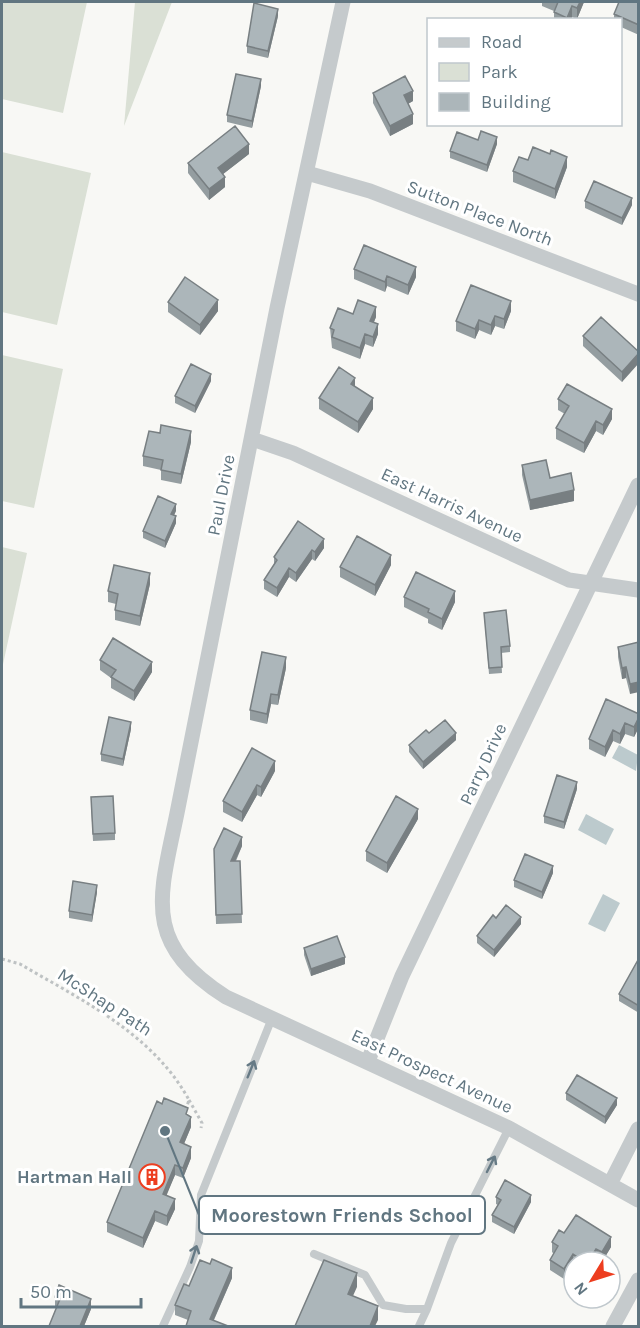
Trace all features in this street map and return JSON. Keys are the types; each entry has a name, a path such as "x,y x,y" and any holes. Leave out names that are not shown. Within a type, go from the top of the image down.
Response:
{"street":[{"name":"Paul Drive","path":"206,984 190,970 171,946 162,921 162,905 177,815 252,440 343,2"},
{"name":"Sutton Place North","path":"307,172 370,191 639,294"},
{"name":"East Harris Avenue","path":"252,440 293,453 569,580 591,585 639,590"},
{"name":"Parry Drive","path":"368,1061 402,976 639,485"},
{"name":"East Prospect Avenue","path":"206,984 226,997 509,1128 639,1200"},
{"path":"610,1184 639,1129"},
{"path":"613,1326 639,1280"}],"lane":[{"path":"163,1326 190,1268 199,1241 201,1195 272,1018"},
{"path":"419,1326 451,1243 509,1128"},
{"path":"314,1254 365,1275 382,1305 406,1310 427,1309"}],"path":[{"name":"McShap Path","path":"2,958 20,964 145,1043 177,1078 202,1122 201,1128"},
{"path":"184,1117 189,1100"}],"green space":[{"path":"2,2 87,2 63,113 2,99"},
{"path":"135,2 172,2 124,126"},
{"path":"2,152 91,173 57,325 2,312"},
{"path":"2,355 63,369 34,508 2,501"},
{"path":"2,547 27,553 2,669"}],"shaded area":[{"path":"619,745 638,755 636,771 612,758"},
{"path":"586,814 614,829 606,845 578,830"},
{"path":"603,894 620,903 605,932 588,924"}],"building":[{"path":"558,2 580,2 577,8 572,6 567,18 554,12"},
{"path":"619,2 639,2 639,25 614,14"},
{"path":"254,3 278,9 268,51 247,46"},
{"path":"236,74 261,79 252,121 227,115"},
{"path":"405,76 413,91 404,95 413,114 390,126 373,93"},
{"path":"235,126 249,144 218,168 225,177 209,189 188,163"},
{"path":"481,131 497,137 487,165 450,151 457,132 478,140"},
{"path":"533,147 550,154 551,150 567,157 555,189 513,171 519,157 528,160"},
{"path":"594,181 632,198 622,218 585,201"},
{"path":"364,245 416,267 408,285 387,276 385,282 354,269"},
{"path":"185,277 218,300 200,325 168,302"},
{"path":"471,285 511,301 504,319 495,316 491,325 479,320 475,329 456,321"},
{"path":"358,300 376,307 370,321 378,324 373,337 365,334 360,348 332,337 334,330 330,328 338,308 353,314"},
{"path":"601,317 639,352 622,372 583,336"},
{"path":"191,364 211,374 195,406 175,396"},
{"path":"339,367 355,378 351,384 373,398 358,422 319,398"},
{"path":"567,384 612,409 603,425 596,421 584,443 556,428 569,406 558,399"},
{"path":"161,425 191,431 181,474 161,470 163,460 143,456 149,431 160,433"},
{"path":"546,460 550,478 571,473 574,490 530,500 522,465"},
{"path":"158,496 176,504 171,514 176,516 165,541 143,531"},
{"path":"298,521 324,539 315,552 312,550 296,573 289,568 277,588 264,580 277,560 274,557"},
{"path":"357,536 391,555 375,585 340,567"},
{"path":"114,565 150,573 140,616 115,610 118,594 108,591"},
{"path":"416,572 455,591 442,619 428,612 429,609 404,597"},
{"path":"506,610 510,646 501,647 502,667 489,668 484,613"},
{"path":"113,638 152,662 134,691 111,677 116,670 100,660"},
{"path":"639,642 639,682 630,684 626,667 622,668 618,647"},
{"path":"262,652 286,657 278,695 271,694 267,714 250,710"},
{"path":"606,699 639,714 639,717 634,727 625,723 620,734 613,730 605,747 589,739"},
{"path":"109,717 131,722 123,759 101,754"},
{"path":"445,720 456,733 423,762 409,745 426,730 429,733"},
{"path":"252,748 275,761 261,787 257,785 242,812 223,801"},
{"path":"557,775 577,782 564,822 544,816"},
{"path":"113,796 115,833 93,834 91,797"},
{"path":"396,796 418,809 387,863 366,851"},
{"path":"224,828 242,837 231,861 240,861 242,914 216,915 214,849"},
{"path":"525,854 553,866 542,892 514,880"},
{"path":"73,881 97,885 92,915 69,911"},
{"path":"506,905 521,917 494,950 477,936 493,915 496,918"},
{"path":"337,936 345,957 311,969 304,948"},
{"path":"639,960 639,1006 619,994"},
{"path":"577,1075 617,1098 605,1117 566,1093"},
{"name":"Hartman Hall","path":"164,1098 188,1108 186,1114 191,1117 180,1142 191,1147 183,1168 175,1165 163,1194 175,1199 167,1216 155,1211 143,1238 107,1222 157,1101 162,1104"},
{"path":"505,1180 531,1195 514,1227 492,1215 501,1200 496,1197"},
{"path":"576,1215 611,1237 603,1250 562,1250 562,1268 550,1260 558,1246 552,1242 559,1230 564,1233"},
{"path":"212,1259 232,1268 210,1319 228,1326 186,1326 191,1311 175,1305 184,1284 189,1286 200,1260 210,1264"},
{"path":"324,1260 357,1273 348,1294 378,1306 370,1326 295,1326"},
{"path":"59,1285 91,1299 80,1326 49,1326 60,1299 55,1297"}],"place":[{"name":"Moorestown Friends School","path":"165,1131"},
{"name":"Hartman Hall","path":"152,1177"}]}
